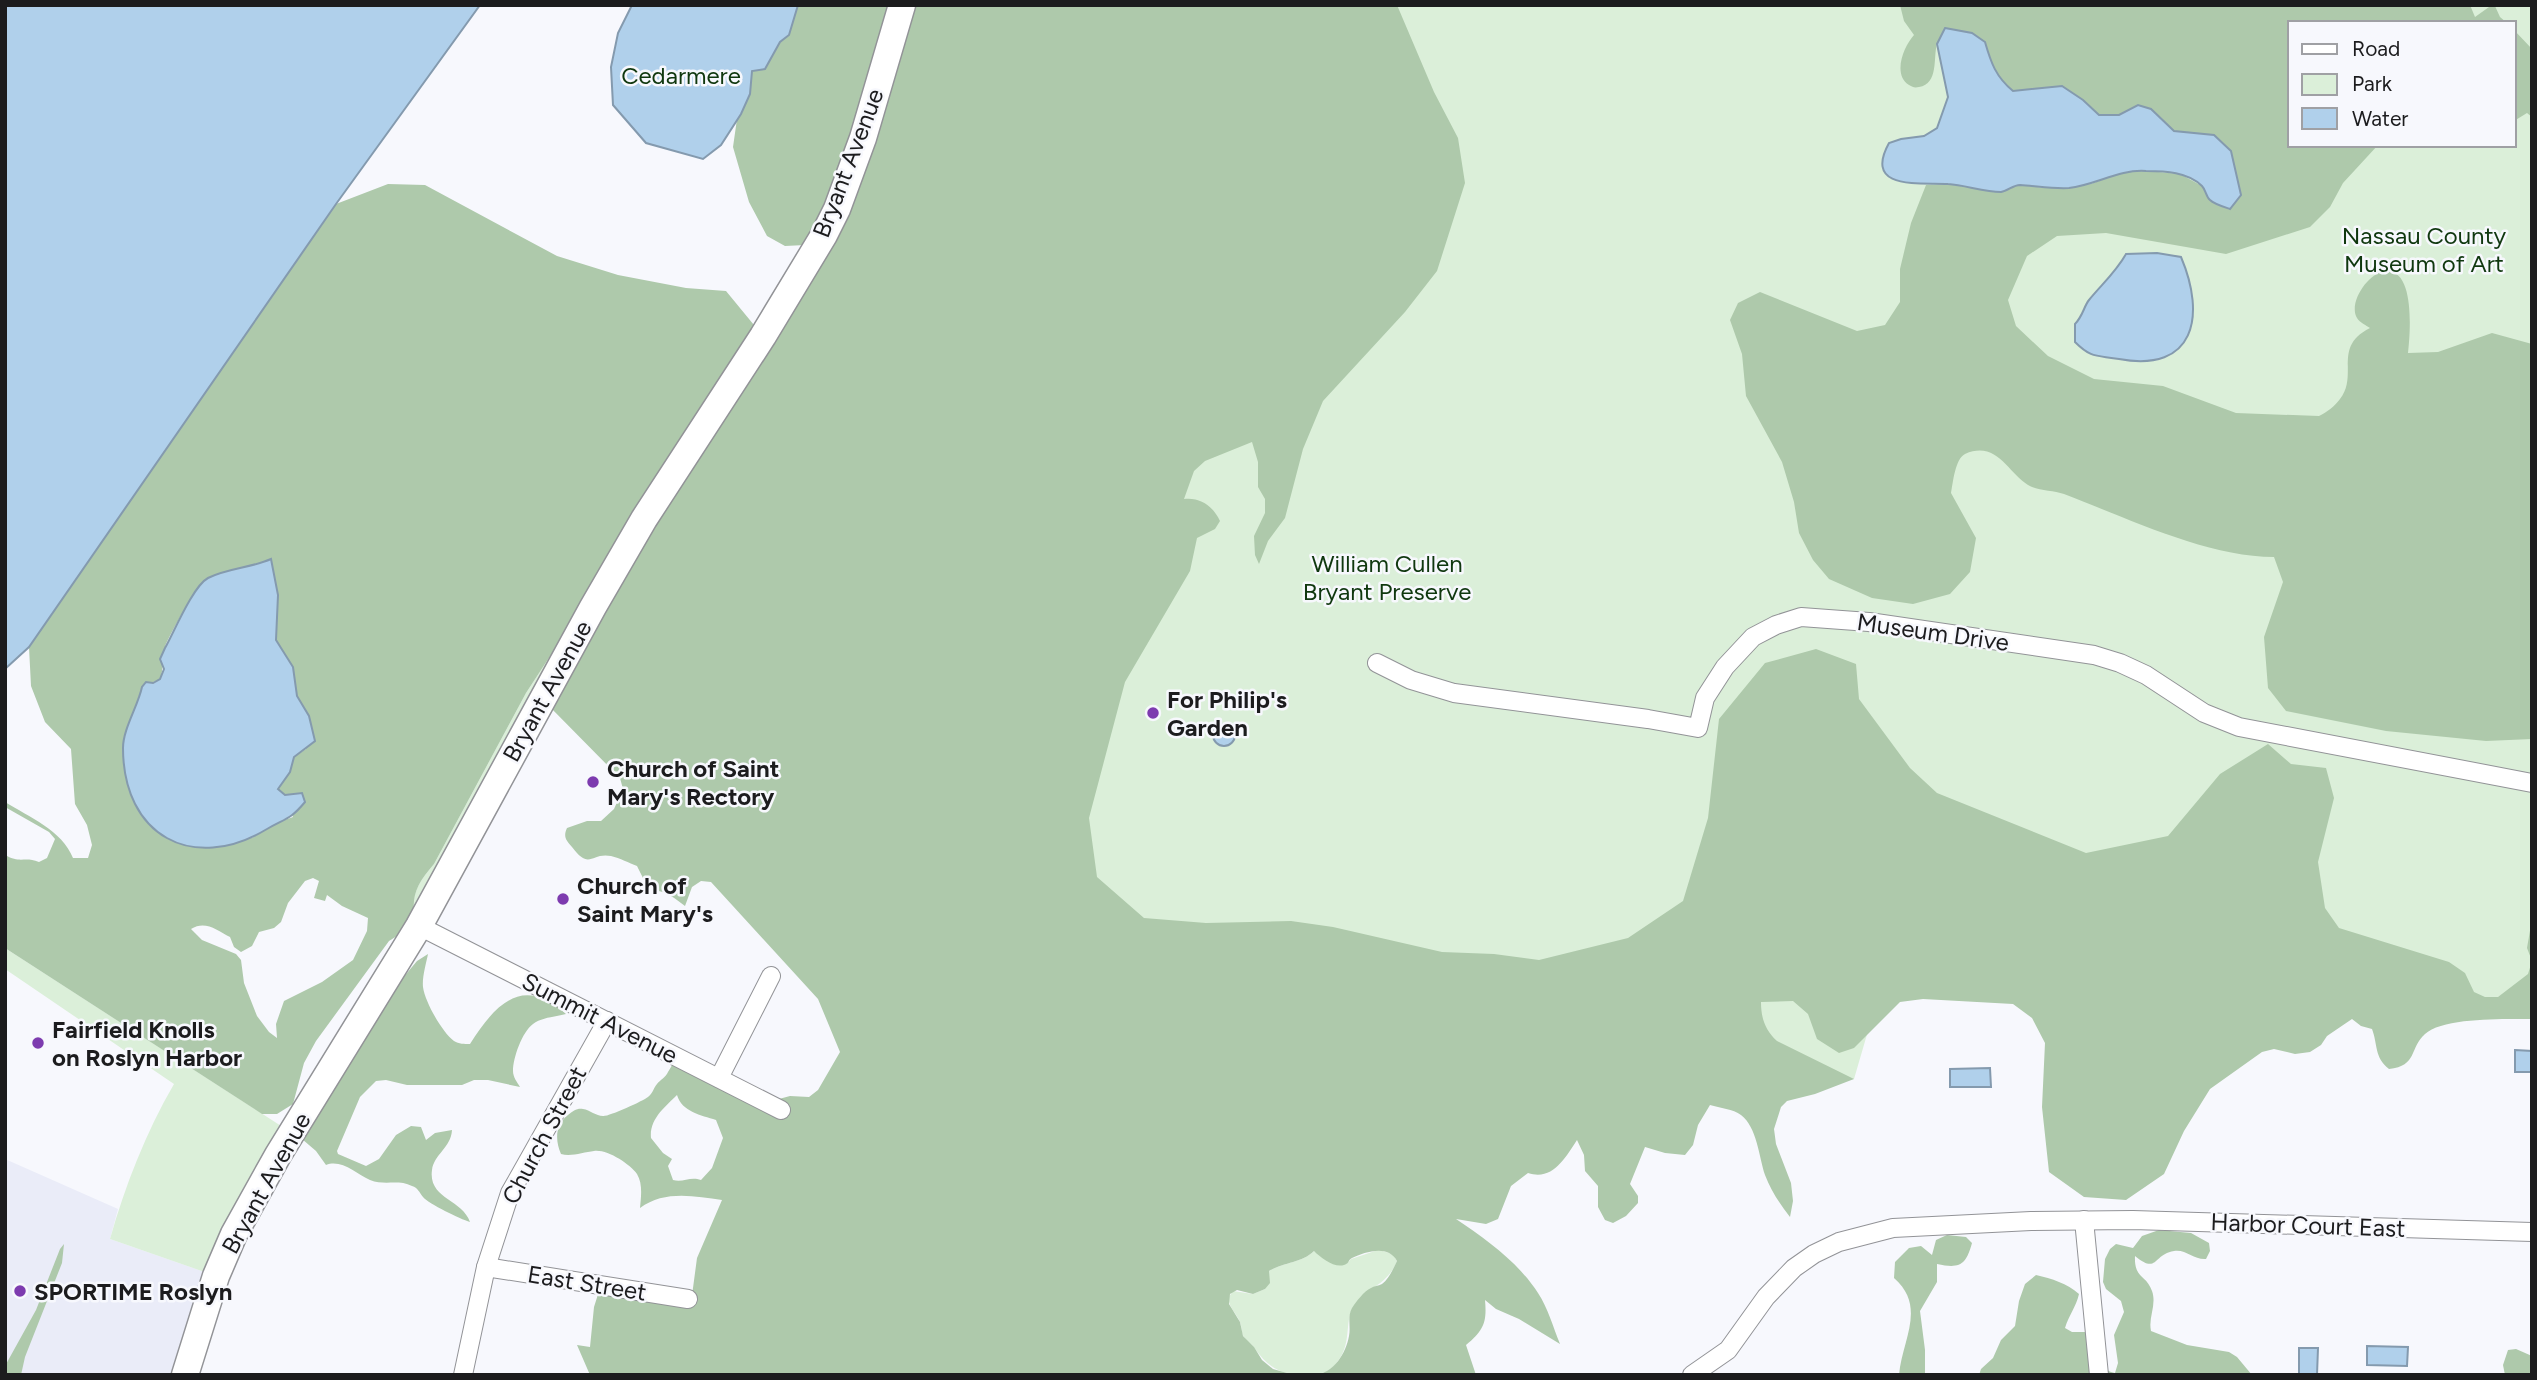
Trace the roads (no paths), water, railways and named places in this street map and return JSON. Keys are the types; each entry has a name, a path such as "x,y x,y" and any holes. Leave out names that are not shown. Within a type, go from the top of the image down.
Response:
{"main road":[{"name":"Bryant Avenue","path":"185,1375 208,1298 234,1234 278,1155 419,926 631,541 763,336 824,235 863,138 902,5"}],"street":[{"name":"Museum Drive","path":"1377,663 1411,680 1454,693 1698,728 1705,698 1718,676 1753,637 1776,625 1801,617 1869,622 2094,656 2120,663 2146,675 2204,713 2239,727 2532,783"},
{"name":"Summit Avenue","path":"419,926 781,1110"},
{"path":"719,1078 771,976"},
{"name":"Church Street","path":"463,1375 486,1267 500,1217 517,1176 607,1021"},
{"path":"2084,1220 2099,1375"},
{"name":"Harbor Court East","path":"1692,1375 1728,1350 1778,1282 1814,1254 1839,1242 1893,1228 2084,1220 2532,1232"},
{"name":"East Street","path":"486,1267 688,1299"}],"water":[{"path":"5,5 480,5 336,204 29,647 5,669"},
{"name":"Cedarmere","path":"632,5 798,5 789,35 780,42 765,69 752,71 750,94 741,114 721,145 703,159 646,143 613,105 611,67 618,33"},
{"path":"1945,28 1972,33 1985,42 1995,69 2013,91 2062,86 2099,115 2119,115 2138,105 2151,109 2174,131 2214,135 2231,151 2241,195 2230,209 2212,201 2196,181 2176,173 2161,171 2126,172 2069,188 2020,185 2001,192 1954,185 1912,183 1889,177 1883,170 1883,159 1889,143 1924,136 1937,128 1948,97 1937,44"},
{"path":"2157,253 2181,257 2189,279 2193,300 2192,319 2188,335 2179,348 2164,357 2145,361 2095,355 2075,342 2075,324 2089,300 2126,254"},
{"path":"271,559 278,595 276,640 293,667 297,696 309,716 315,741 294,757 290,772 278,789 285,795 302,793 305,802 288,818 239,842 213,848 188,846 167,838 149,824 135,804 126,778 123,748 125,733 142,687 146,682 153,683 160,679 164,669 160,659 196,590 208,578"},
{"path":"1224,724 1232,727 1235,735 1232,743 1224,746 1216,743 1213,735 1216,727"},
{"path":"2515,1050 2532,1051 2532,1072 2515,1072"},
{"path":"1990,1068 1991,1087 1950,1087 1950,1069"},
{"path":"2367,1346 2408,1347 2407,1366 2367,1365"},
{"path":"2299,1348 2318,1348 2317,1375 2299,1375"}],"place":[{"name":"For Philip's Garden","path":"1153,713"},
{"name":"Church of Saint Mary's Rectory","path":"593,782"},
{"name":"Church of Saint Mary's","path":"563,899"},
{"name":"Fairfield Knolls on Roslyn Harbor","path":"38,1043"},
{"name":"SPORTIME Roslyn","path":"20,1291"}],"park label":[{"name":"Nassau County Museum of Art","path":"2424,249"},
{"name":"William Cullen Bryant Preserve","path":"1387,577"}]}
